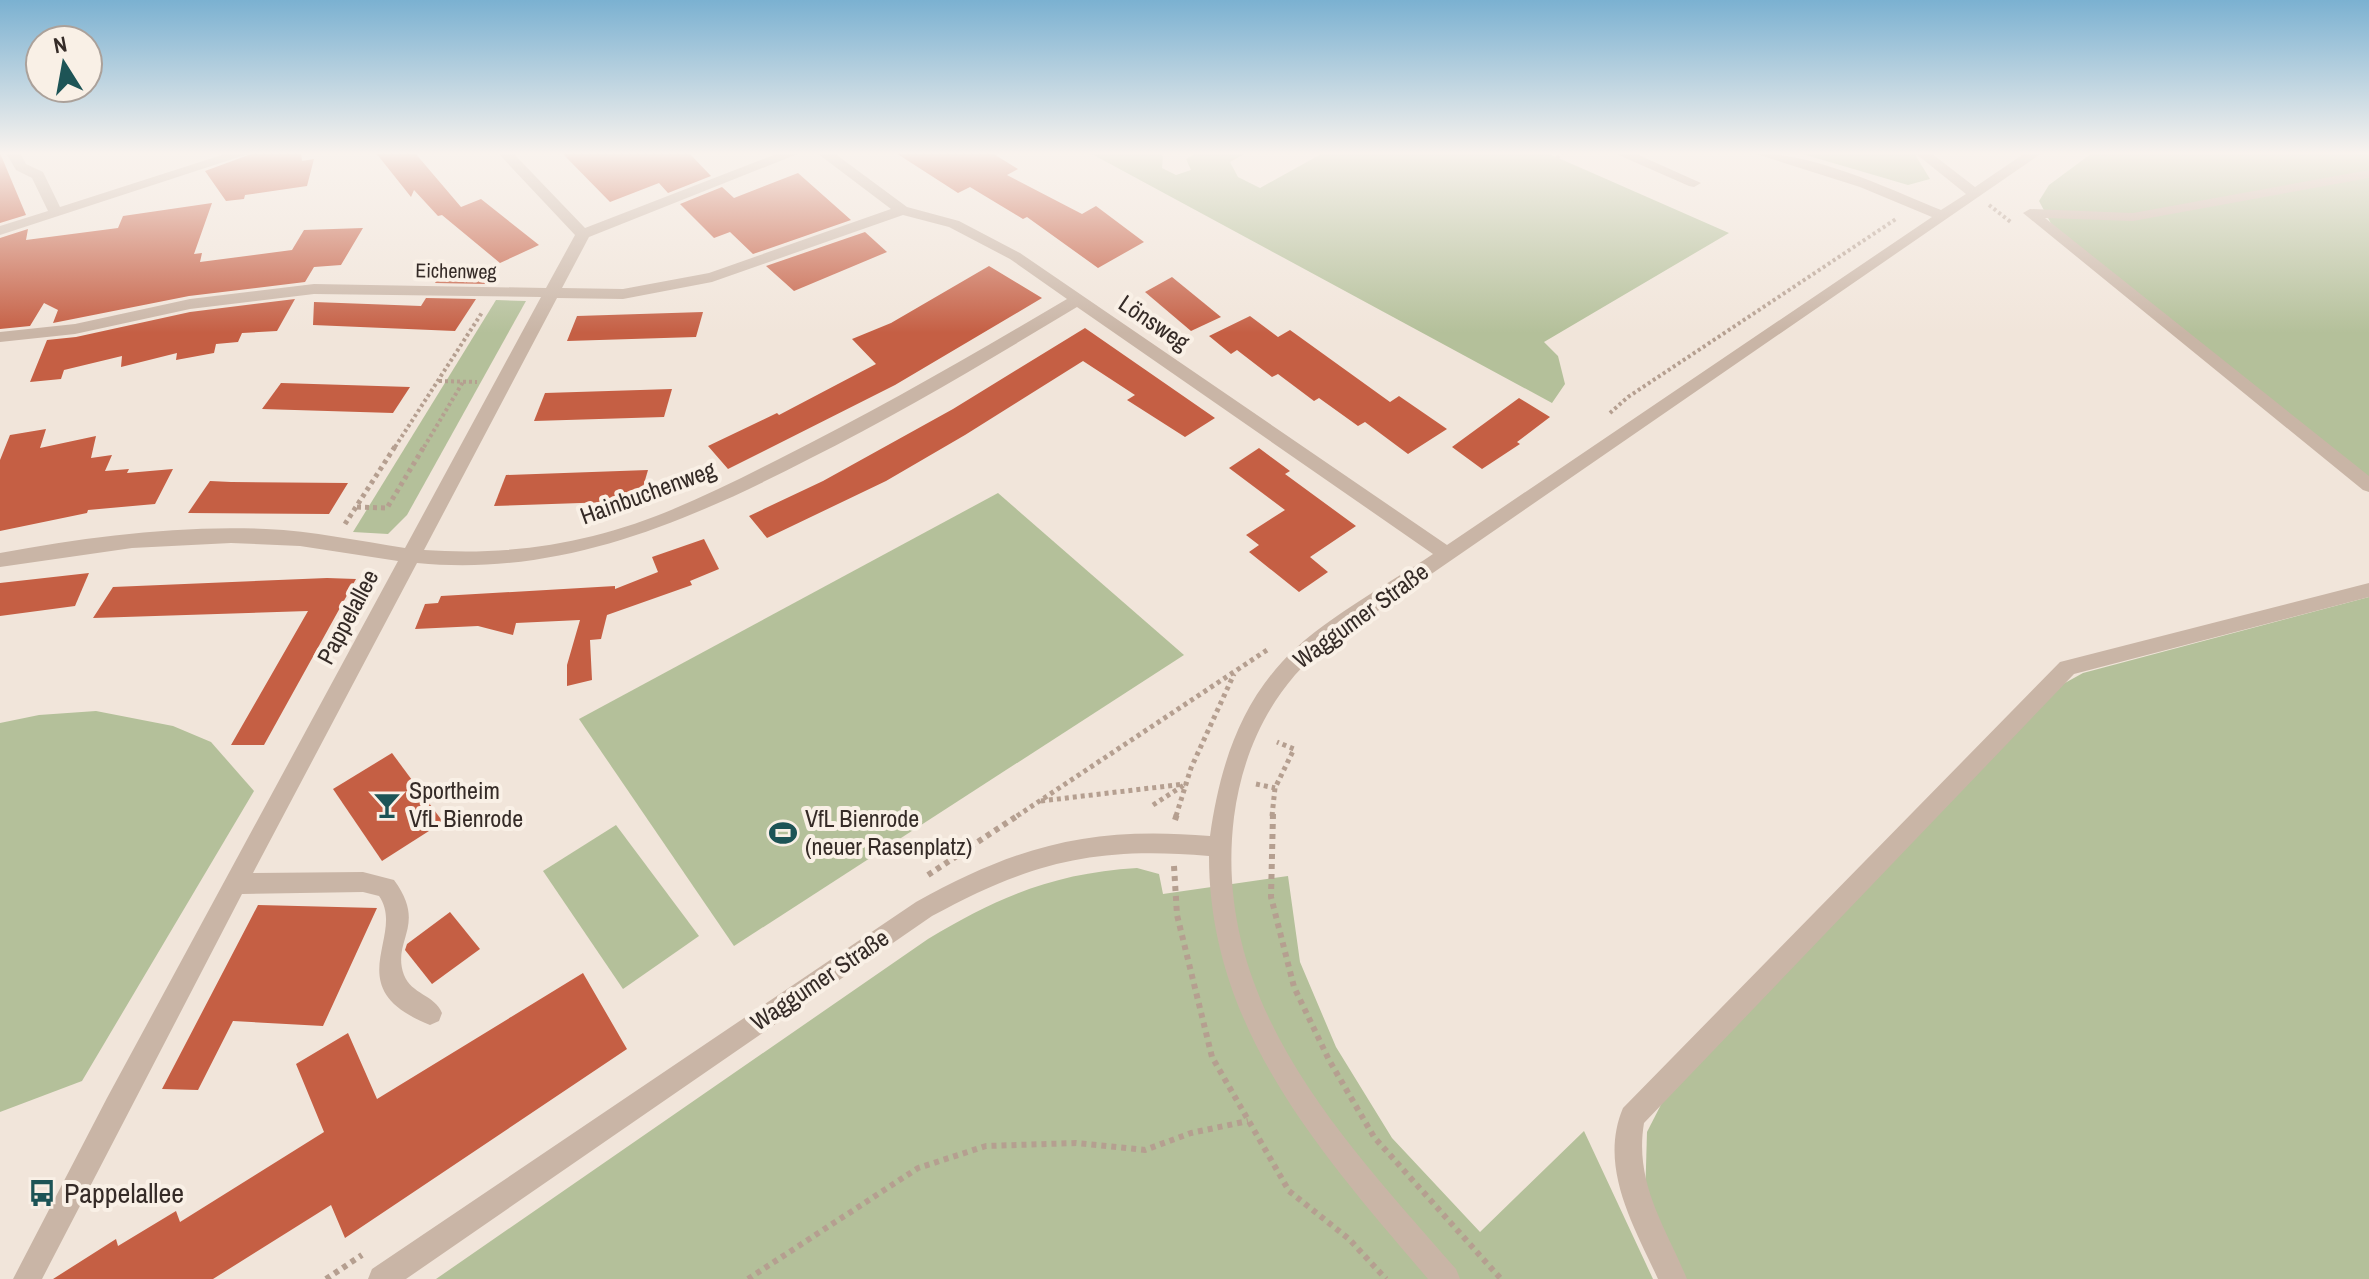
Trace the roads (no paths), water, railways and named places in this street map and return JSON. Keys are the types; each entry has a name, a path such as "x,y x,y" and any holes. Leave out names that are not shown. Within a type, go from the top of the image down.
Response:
{"street":[{"path":"0,231 56,213"},
{"path":"562,213 583,234 638,213"},
{"name":"Eichenweg","path":"0,337 75,329 168,308 275,292 353,289 623,294 712,277 894,213"},
{"name":"Lönsweg","path":"912,213 954,224 985,238 1279,436 1446,554"},
{"path":"1935,213 1943,216"},
{"name":"Waggumer Straße","path":"382,1279 924,909 969,884 1010,864 1086,845 1159,842 1219,847 1235,761 1251,724 1288,670 1330,634 1948,213"},
{"path":"2157,213 2133,217 2030,213 2369,486"},
{"name":"Pappelallee","path":"27,1279 583,234"},
{"name":"Hainbuchenweg","path":"0,560 88,545 160,538 264,536 333,541 410,556 525,555 620,536 678,515 899,406 1077,300"},
{"path":"1673,1279 1629,1183 1625,1144 1632,1117 2067,668 2369,590"},
{"path":"1219,847 1225,919 1233,957 1256,1021 1298,1094 1339,1153 1446,1279"},
{"path":"235,884 363,882 386,887 399,904 399,919 388,955 389,971 401,995 430,1013"}],"place":[{"name":"Sportheim VfL Bienrode","path":"387,805"},
{"name":"VfL Bienrode (neuer Rasenplatz)","path":"783,833"},
{"name":"Pappelallee","path":"42,1193"}]}
